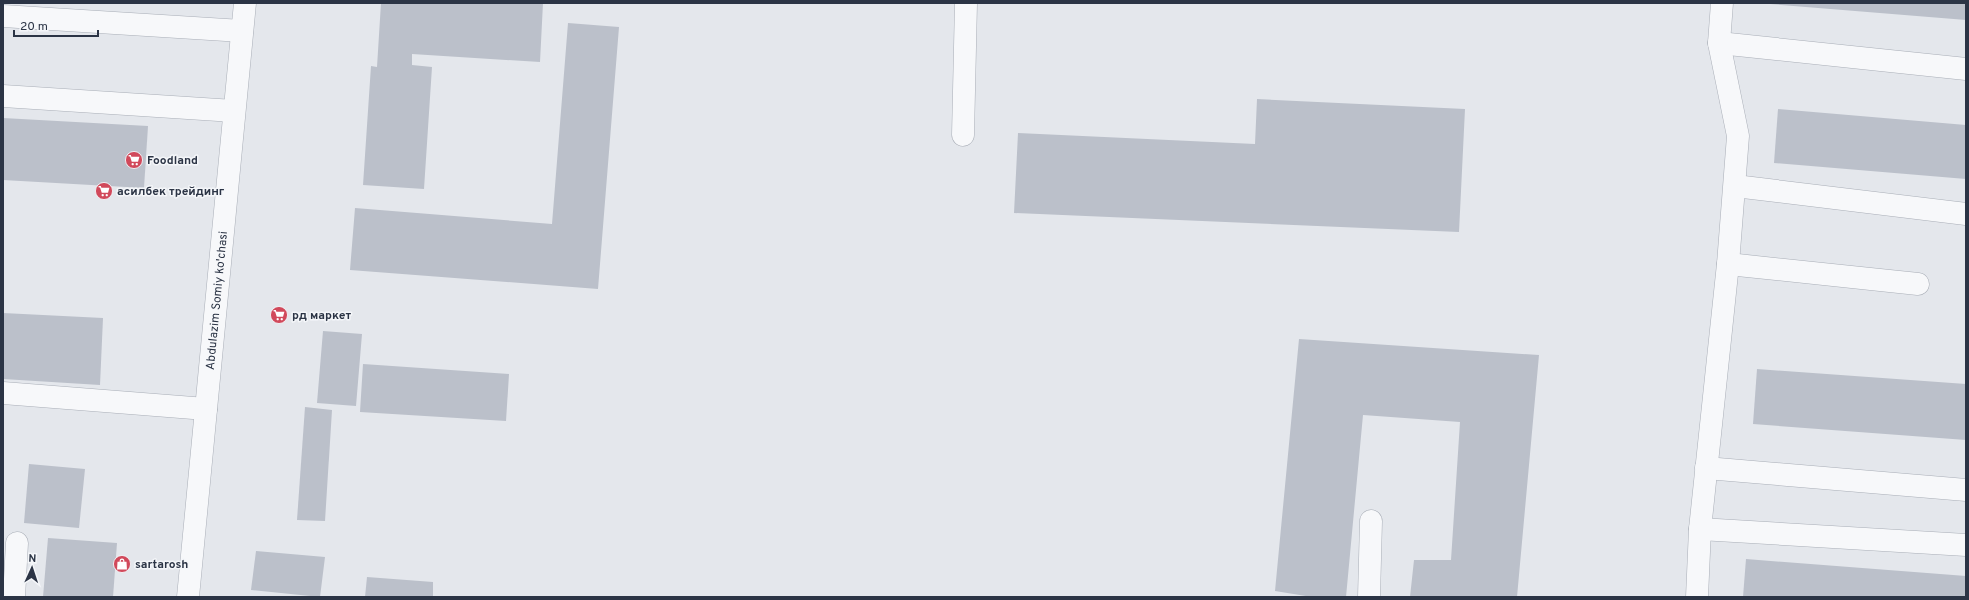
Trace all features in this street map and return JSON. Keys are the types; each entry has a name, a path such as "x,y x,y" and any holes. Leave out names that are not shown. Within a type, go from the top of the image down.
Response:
{"street":[{"name":"Abdulazim Somiy ko'chasi","path":"188,597 245,3"},
{"path":"963,136 966,3"},
{"path":"1696,597 1700,529 1728,264 1738,136 1719,43 1722,3"},
{"path":"3,16 242,31"},
{"path":"1719,43 1966,68"},
{"path":"3,96 234,111"},
{"path":"1734,186 1966,214"},
{"path":"1728,264 1918,284"},
{"path":"3,394 206,409"},
{"path":"1706,468 1966,490"},
{"path":"1369,597 1371,521"},
{"path":"1700,529 1966,545"},
{"path":"14,597 17,543"}],"building":[{"path":"381,3 543,3 540,62 412,54 412,65 432,67 424,189 363,185 371,66 377,67"},
{"path":"1966,3 1966,20 1770,4"},
{"path":"568,23 619,27 598,289 350,270 355,208 552,224"},
{"path":"1257,99 1465,109 1459,232 1014,213 1018,133 1255,144"},
{"path":"1778,109 1966,125 1966,179 1774,163"},
{"path":"3,118 148,126 144,188 3,180"},
{"path":"3,313 103,318 100,385 3,379"},
{"path":"323,331 362,334 356,406 317,403"},
{"path":"1299,339 1539,355 1517,597 1410,597 1414,560 1451,560 1460,422 1363,415 1346,597 1312,597 1275,591"},
{"path":"363,364 509,374 506,421 360,412"},
{"path":"1757,369 1966,384 1966,440 1753,424"},
{"path":"305,407 332,410 325,521 297,520"},
{"path":"29,464 85,469 79,528 24,523"},
{"path":"48,538 117,543 113,597 43,597"},
{"path":"256,551 325,557 320,597 251,590"},
{"path":"1746,559 1966,576 1966,597 1743,597"},
{"path":"367,577 433,582 433,597 365,597"}],"place":[{"name":"Foodland","path":"134,160"},
{"name":"асилбек трейдинг","path":"104,191"},
{"name":"рд маркет","path":"279,315"},
{"name":"sartarosh","path":"122,564"}]}
